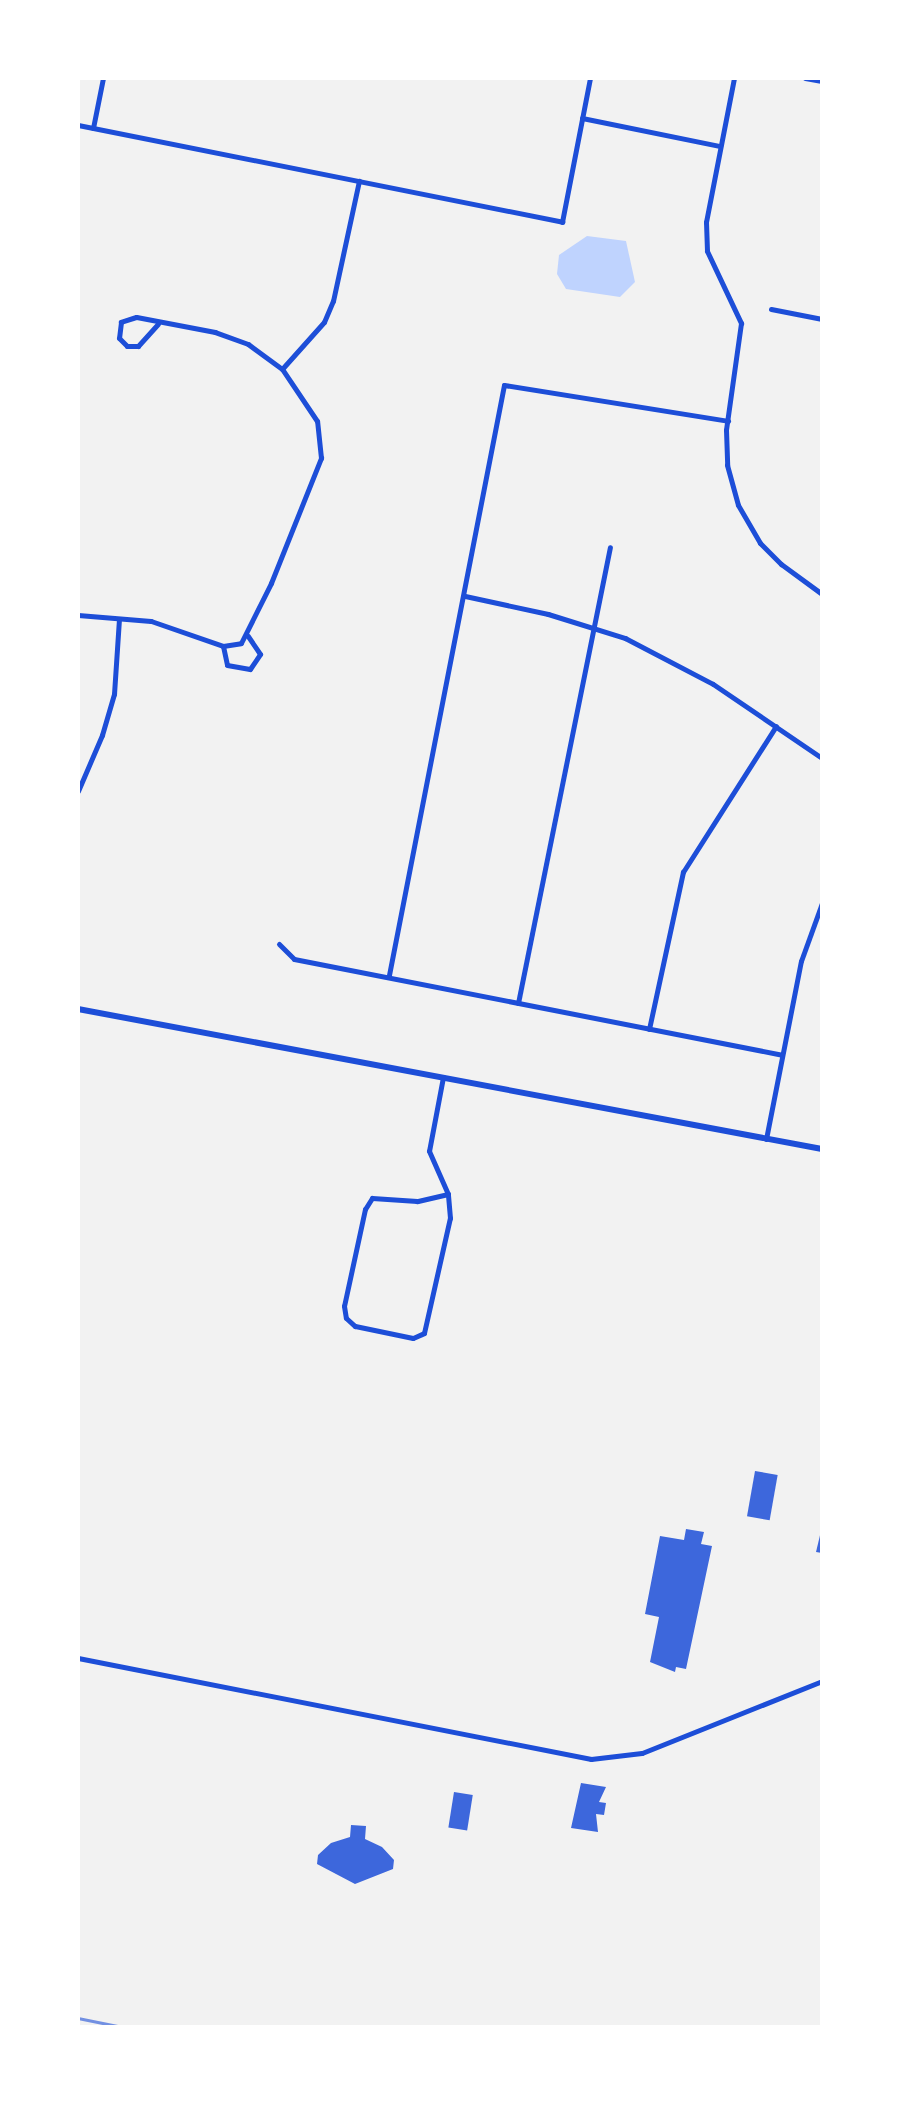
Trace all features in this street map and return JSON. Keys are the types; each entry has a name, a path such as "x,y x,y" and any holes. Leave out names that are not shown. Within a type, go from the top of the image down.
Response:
{"street":[{"path":"92,128 102,78"},
{"path":"78,125 562,222 590,78"},
{"path":"734,78 706,222 707,250 741,324 728,421 728,465 744,518 770,554 822,594"},
{"path":"806,78 822,81"},
{"path":"582,118 720,146"},
{"path":"282,368 324,322 339,281 359,181"},
{"path":"771,309 822,319"},
{"path":"78,616 151,621 223,646 241,643 248,636 321,458 317,421 282,368 248,344 215,332 131,317 118,327 119,338 127,346 138,346 158,324"},
{"path":"389,976 504,385 728,421"},
{"path":"518,1003 610,547"},
{"path":"465,596 594,627 676,662 822,758"},
{"path":"78,792 114,694 120,620"},
{"path":"223,646 228,665 250,669 260,654 248,636"},
{"path":"649,1029 682,872 776,726"},
{"path":"766,1139 801,960 822,903"},
{"path":"279,944 294,959 782,1055"},
{"path":"78,1009 822,1149"},
{"path":"443,1077 429,1151 448,1194 450,1218 424,1333 412,1338 354,1326 346,1318 344,1306 365,1209 372,1198 417,1201 448,1194"},
{"path":"78,1658 591,1759 642,1753 822,1681"}],"water":[{"path":"587,236 626,241 635,282 620,297 566,289 557,274 559,255"}],"building":[{"path":"755,1471 778,1475 770,1520 747,1516"},
{"path":"822,1527 822,1553 816,1552"},
{"path":"686,1529 704,1532 701,1544 712,1546 686,1669 676,1667 675,1672 650,1662 659,1617 645,1614 660,1536 684,1540"},
{"path":"581,1783 606,1787 599,1802 606,1803 604,1815 596,1814 598,1832 571,1828"},
{"path":"454,1792 473,1795 467,1831 448,1828"},
{"path":"351,1825 366,1826 365,1839 382,1847 394,1860 393,1869 355,1884 317,1864 318,1855 331,1843 350,1837"}],"railway":[{"path":"78,2018 127,2028"}]}
